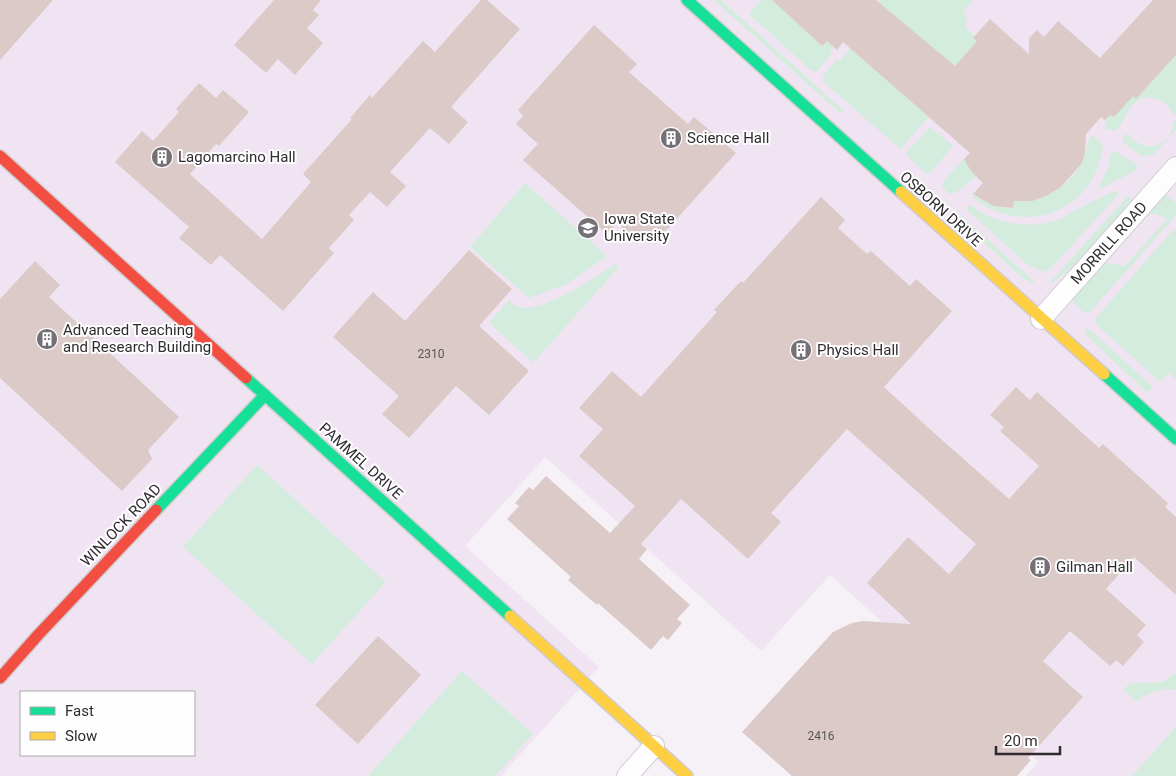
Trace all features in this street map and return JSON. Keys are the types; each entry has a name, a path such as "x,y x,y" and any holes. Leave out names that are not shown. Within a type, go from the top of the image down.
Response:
{"street":[{"name":"OSBORN DRIVE","path":"687,0 1176,439"},
{"name":"PAMMEL DRIVE","path":"0,156 688,776"},
{"name":"MORRILL ROAD","path":"1041,319 1176,167"},
{"path":"5,179 14,168"},
{"name":"WINLOCK ROAD","path":"0,678 82,588 265,395"},
{"path":"627,776 654,746"}],"shaded area":[{"name":"Iowa State University","path":"0,0 1176,0 1176,776 1026,776 1038,762 830,575 761,651 545,457 465,546 599,667 501,776 0,776"}],"green space":[{"path":"714,0 721,0 844,111 840,113"},
{"path":"761,0 772,0 822,46 827,41 834,47 829,52 832,54 817,71 812,71 750,15"},
{"path":"880,0 973,0 963,11 966,19 966,28 975,36 973,38 977,41 955,66 878,2"},
{"path":"851,48 930,116 900,149 823,81 823,76 837,59 840,61"},
{"path":"1176,55 1176,114 1173,115 1162,101 1147,98 1141,99 1131,107 1116,131 1104,128 1107,123 1105,120 1110,115 1114,117 1133,96 1137,98"},
{"path":"1174,121 1176,121 1176,130 1153,155 1141,156 1123,142 1123,136 1128,134 1134,141 1142,145 1156,146 1168,137"},
{"path":"930,127 953,146 931,172 927,174 905,154"},
{"path":"1092,135 1103,144 1098,167 1087,187 1073,202 1055,212 1035,216 1014,216 993,210 973,198 973,194 993,206 1012,208 1014,201 1035,199 1053,192 1075,173 1083,159"},
{"path":"1114,150 1137,165 1138,169 1101,189 1099,188 1110,163 1110,156"},
{"path":"964,159 976,176 957,192 949,194 942,186 945,179"},
{"path":"525,183 607,256 565,285 529,298 470,247"},
{"path":"1115,191 1117,196 1051,268 1043,272 1028,265 965,208 971,205 979,212 1001,221 1038,224 1060,219"},
{"path":"1163,193 1176,203 1176,215 1090,312 1084,313 1072,300 1074,293 1102,262 1125,266 1168,218 1146,212"},
{"path":"1128,196 1133,200 1070,269 1052,283 1052,280"},
{"path":"959,216 1034,281 1033,284 1024,279 957,219"},
{"path":"1176,230 1176,379 1169,373 1160,382 1096,324 1095,319 1172,231"},
{"path":"616,264 619,267 533,363 489,323 509,300 518,307 529,308 541,305 568,293"},
{"path":"1086,329 1089,329 1153,387 1147,393 1084,333"},
{"path":"257,465 386,582 312,664 183,547"},
{"path":"462,671 533,734 495,776 368,776"},
{"path":"1174,673 1176,675 1176,690 1165,689 1155,691 1136,701 1123,690 1133,683 1163,682"},
{"path":"1175,728 1176,776 1132,776"}],"building":[{"path":"0,0 53,0 0,60"},
{"path":"274,0 321,0 313,10 319,15 307,28 323,43 295,75 278,59 266,73 234,45"},
{"name":"Lagomarcino Hall","path":"481,0 487,0 520,29 451,107 468,122 449,144 430,128 390,172 406,186 387,207 370,192 349,215 354,220 329,248 334,253 283,311 220,255 211,265 179,238 189,227 115,162 142,131 153,141 179,112 176,109 199,83 216,98 223,90 249,112 219,146 216,144 190,174 262,239 311,182 303,174 352,119 350,118 370,95 372,98 423,41 435,52"},
{"path":"772,0 876,0 955,66 977,41 973,38 990,19 1029,54 1029,38 1037,30 1044,37 1058,21 1100,58 1153,0 1176,0 1176,55 1136,99 1133,96 1114,117 1110,115 1105,120 1101,117 1086,134 1082,163 1061,187 1046,196 1032,201 1014,201 1013,208 993,206 973,194 983,183 971,171 964,159 970,153 843,42 837,50 827,41 822,46"},
{"name":"Science Hall","path":"594,25 637,64 629,72 688,124 694,117 736,153 663,234 656,227 641,243 617,223 607,234 523,160 538,144 516,124 523,116 518,110"},
{"path":"821,197 845,220 838,228 867,254 871,251 910,286 916,279 952,311 884,387 933,432 1009,499 1039,466 1000,431 1004,427 990,415 1016,387 1030,400 1037,392 1099,448 1103,444 1168,503 1165,507 1176,517 1176,595 1134,557 1106,589 1146,625 1137,635 1144,642 1123,666 1116,660 1110,666 1070,631 1043,661 1083,697 1028,758 1031,760 1017,776 792,776 742,732 833,632 852,623 863,621 911,624 867,583 908,537 949,574 976,544 847,429 771,513 781,522 748,559 681,499 641,544 647,549 639,559 690,605 677,619 682,623 668,640 663,636 651,650 598,603 597,605 568,580 571,577 507,519 519,506 515,503 529,487 533,490 546,476 610,533 635,506 579,456 603,429 579,408 612,371 641,397 717,312 714,310 741,281 743,283"},
{"path":"469,250 512,289 479,326 529,371 489,415 456,386 409,438 382,414 399,396 333,337 373,292 405,321"},
{"name":"Advanced Teaching and Research Building","path":"35,261 60,285 49,297 179,417 148,450 152,459 122,491 0,378 0,299"},
{"path":"378,636 421,675 358,744 315,705"}],"traffic: fast":[{"path":"687,0 901,192"},
{"path":"1104,374 1176,439"},
{"path":"246,378 510,616"},
{"path":"156,510 265,395"}],"traffic: slow":[{"path":"901,192 1104,374"},
{"path":"510,616 687,776"}],"traffic: jam":[{"path":"0,156 246,378"},
{"path":"0,678 156,510"}],"place":[{"name":"Science Hall","path":"671,138"},
{"name":"Lagomarcino Hall","path":"162,157"},
{"name":"Iowa State University","path":"588,228"},
{"name":"Advanced Teaching and Research Building","path":"47,339"},
{"name":"Physics Hall","path":"801,350"},
{"name":"Gilman Hall","path":"1040,567"}]}
